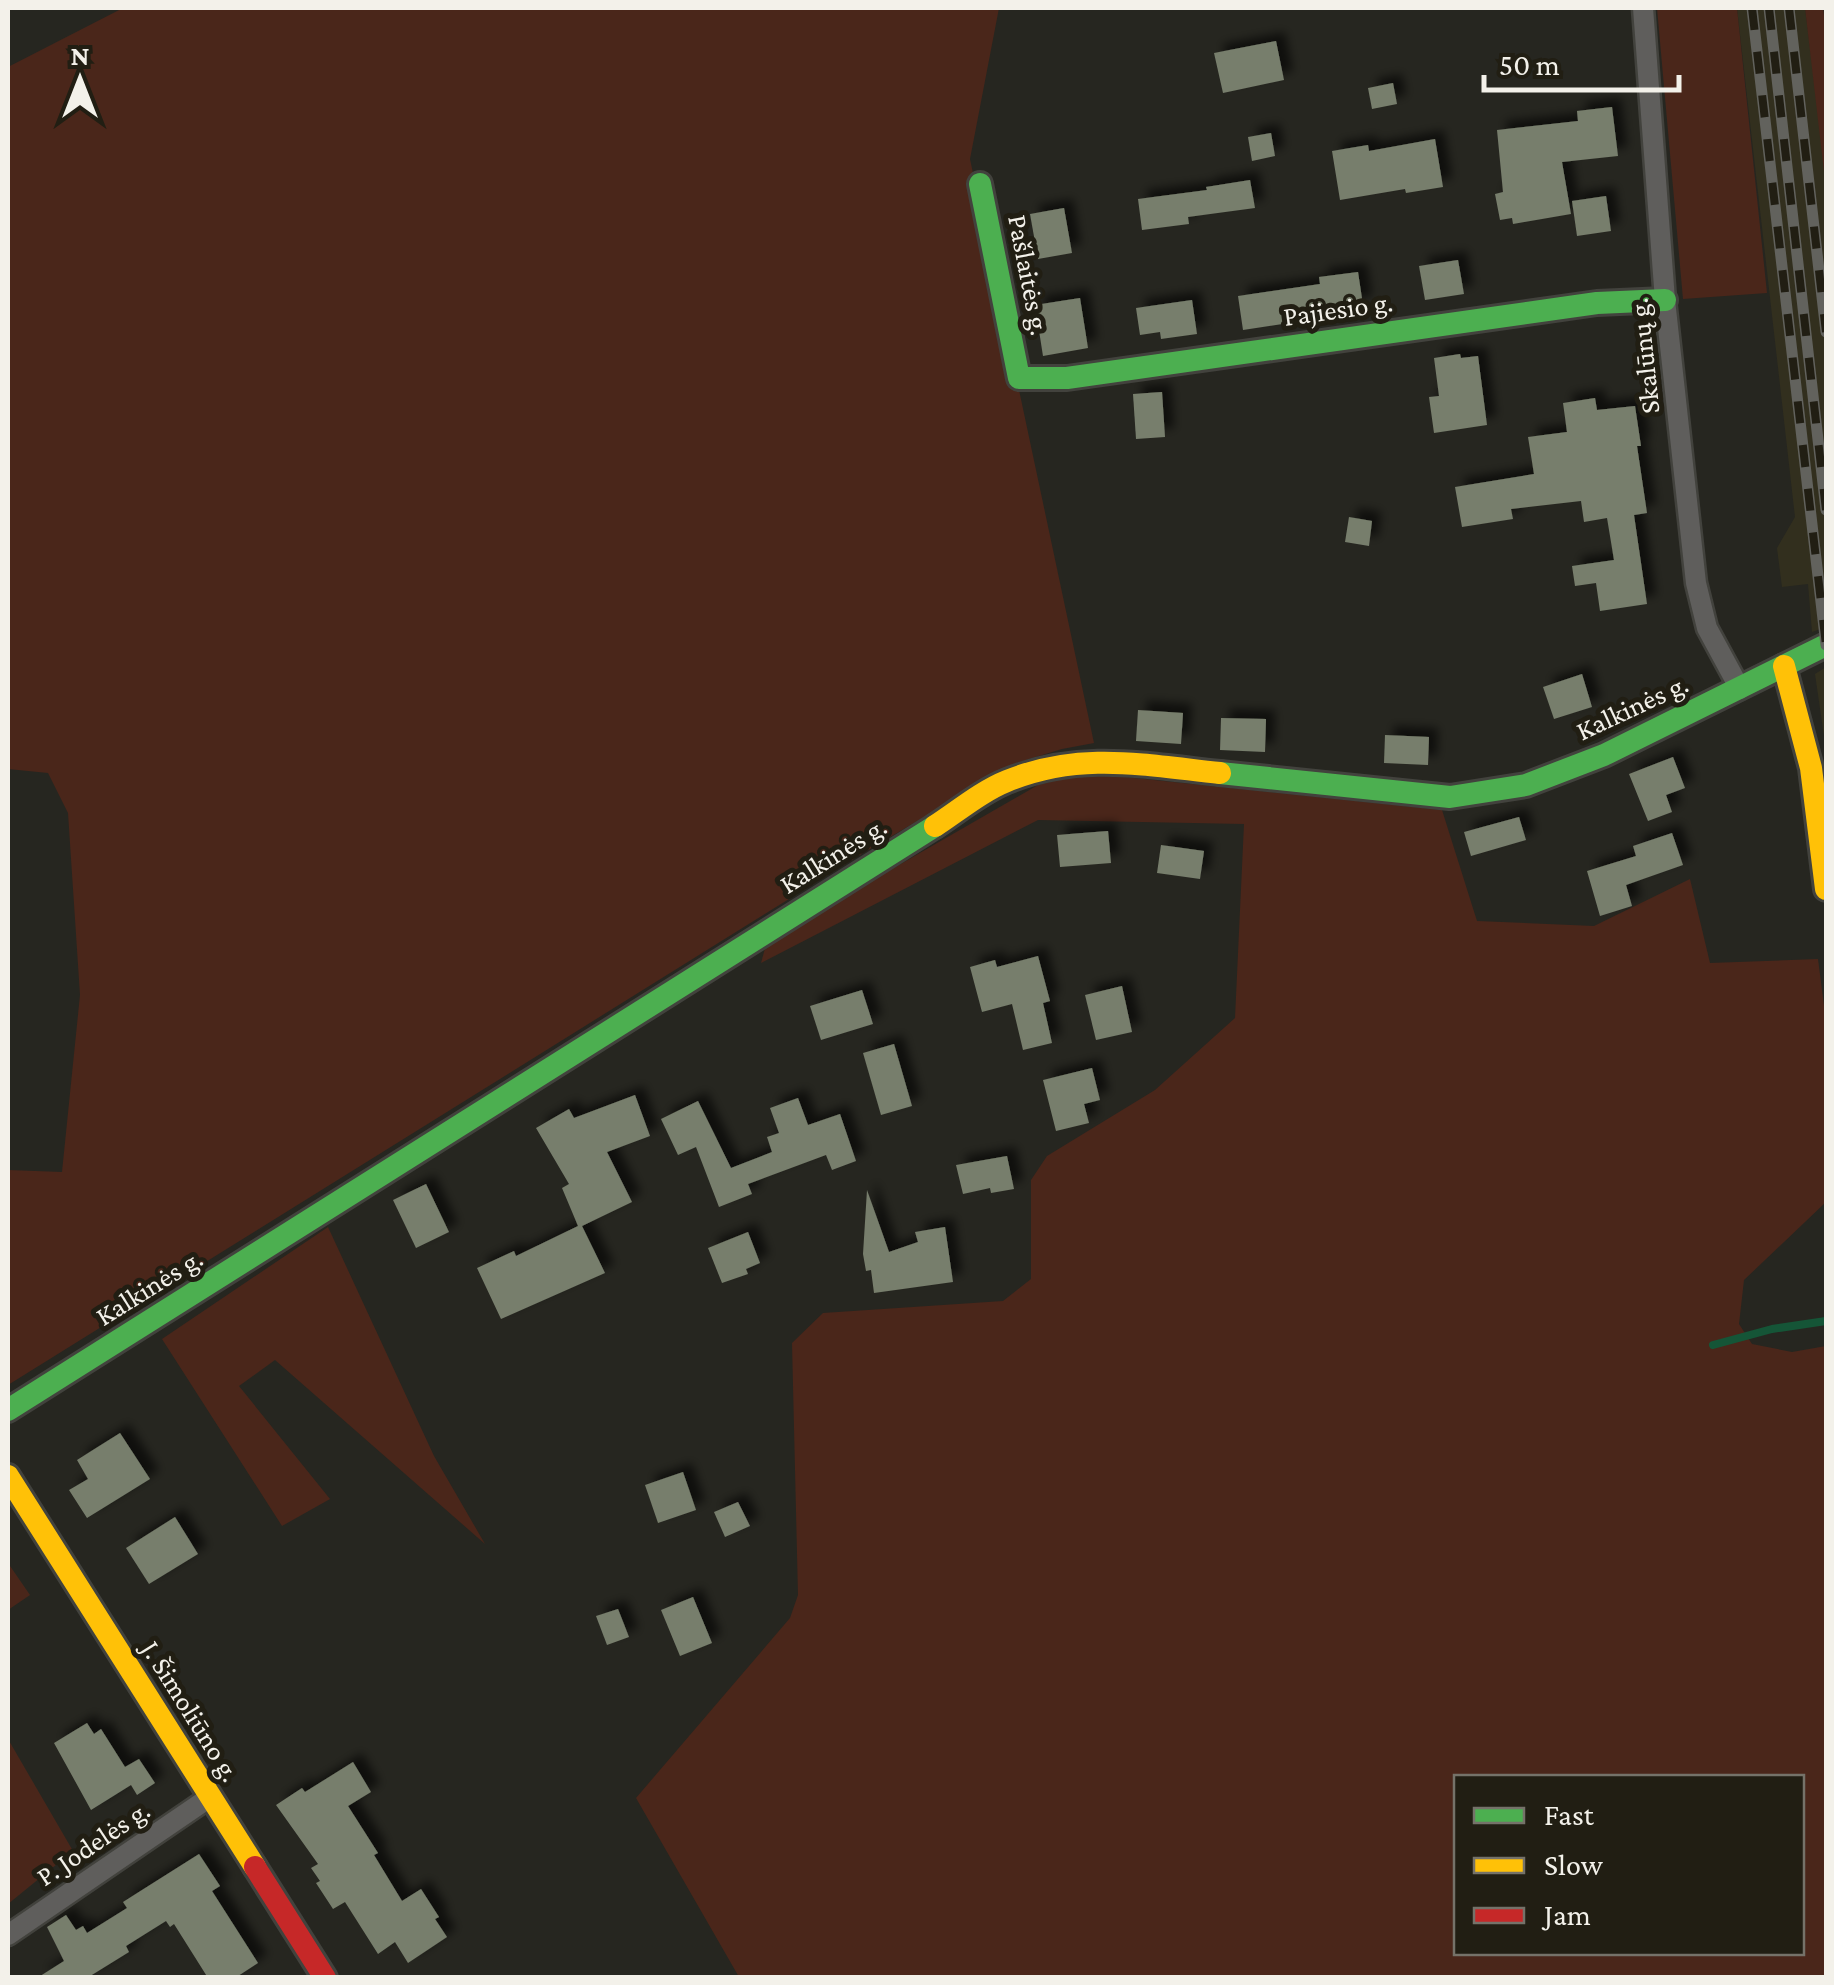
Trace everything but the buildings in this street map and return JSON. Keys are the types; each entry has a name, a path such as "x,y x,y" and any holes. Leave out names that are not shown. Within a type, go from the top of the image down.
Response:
{"main road":[{"name":"Pašlaitės g.","path":"980,184 1019,378"},
{"name":"Pajiesio g.","path":"1019,378 1068,378 1597,303 1666,300"},
{"name":"Kalkinės g.","path":"8,1410 1004,782 1046,768 1095,760 1450,797 1526,785 1604,756 1826,645"},
{"path":"1784,666 1811,768 1826,889"},
{"name":"J. Šimoliūno g.","path":"8,1476 326,1978"}],"street":[{"name":"Skalūnų g.","path":"1644,8 1666,300 1696,583 1707,628 1740,689"},
{"name":"P. Jodelės g.","path":"8,1935 210,1797"}],"shaded area":[{"path":"123,8 999,8 970,159 1094,743 1016,763 863,853 8,1385 8,1170 62,1172 80,995 68,813 48,773 8,769 8,67"},
{"path":"1657,8 1737,8 1767,293 1683,299"},
{"path":"1737,8 1805,8 1819,118 1826,189 1826,627 1812,632 1808,584 1782,587 1777,548 1795,517"},
{"path":"1805,8 1823,8 1826,30 1826,189"},
{"path":"1826,667 1826,750 1815,674"},
{"path":"1086,773 1442,810 1477,921 1594,926 1690,879 1710,963 1818,959 1826,1021 1826,1202 1744,1280 1739,1324 1752,1344 1792,1352 1826,1346 1826,1977 739,1977 636,1798 790,1618 798,1595 792,1343 823,1313 1003,1301 1031,1279 1031,1180 1047,1156 1155,1090 1235,1018 1244,824 1038,820 761,963 767,941 1038,785"},
{"path":"328,1227 434,1456 485,1544 275,1360 239,1386 330,1499 282,1526 162,1339"},
{"path":"8,1563 30,1595 8,1610"},
{"path":"8,1739 73,1851 8,1904"}],"waterway":[{"path":"1713,1345 1772,1329 1826,1321"}],"railway":[{"path":"1752,8 1826,645"},
{"path":"1769,8 1826,510"},
{"path":"1789,8 1826,332"}],"traffic: fast":[{"path":"980,184 1019,378 1067,378 1597,303 1665,300"},
{"path":"1220,773 1450,797 1526,785 1604,755 1826,645"},
{"path":"8,1410 935,826"}],"traffic: slow":[{"path":"1784,666 1811,768 1826,889"},
{"path":"935,826 998,785 1060,766 1138,764 1220,773"},
{"path":"8,1476 255,1867"}],"traffic: jam":[{"path":"255,1867 325,1978"}]}
